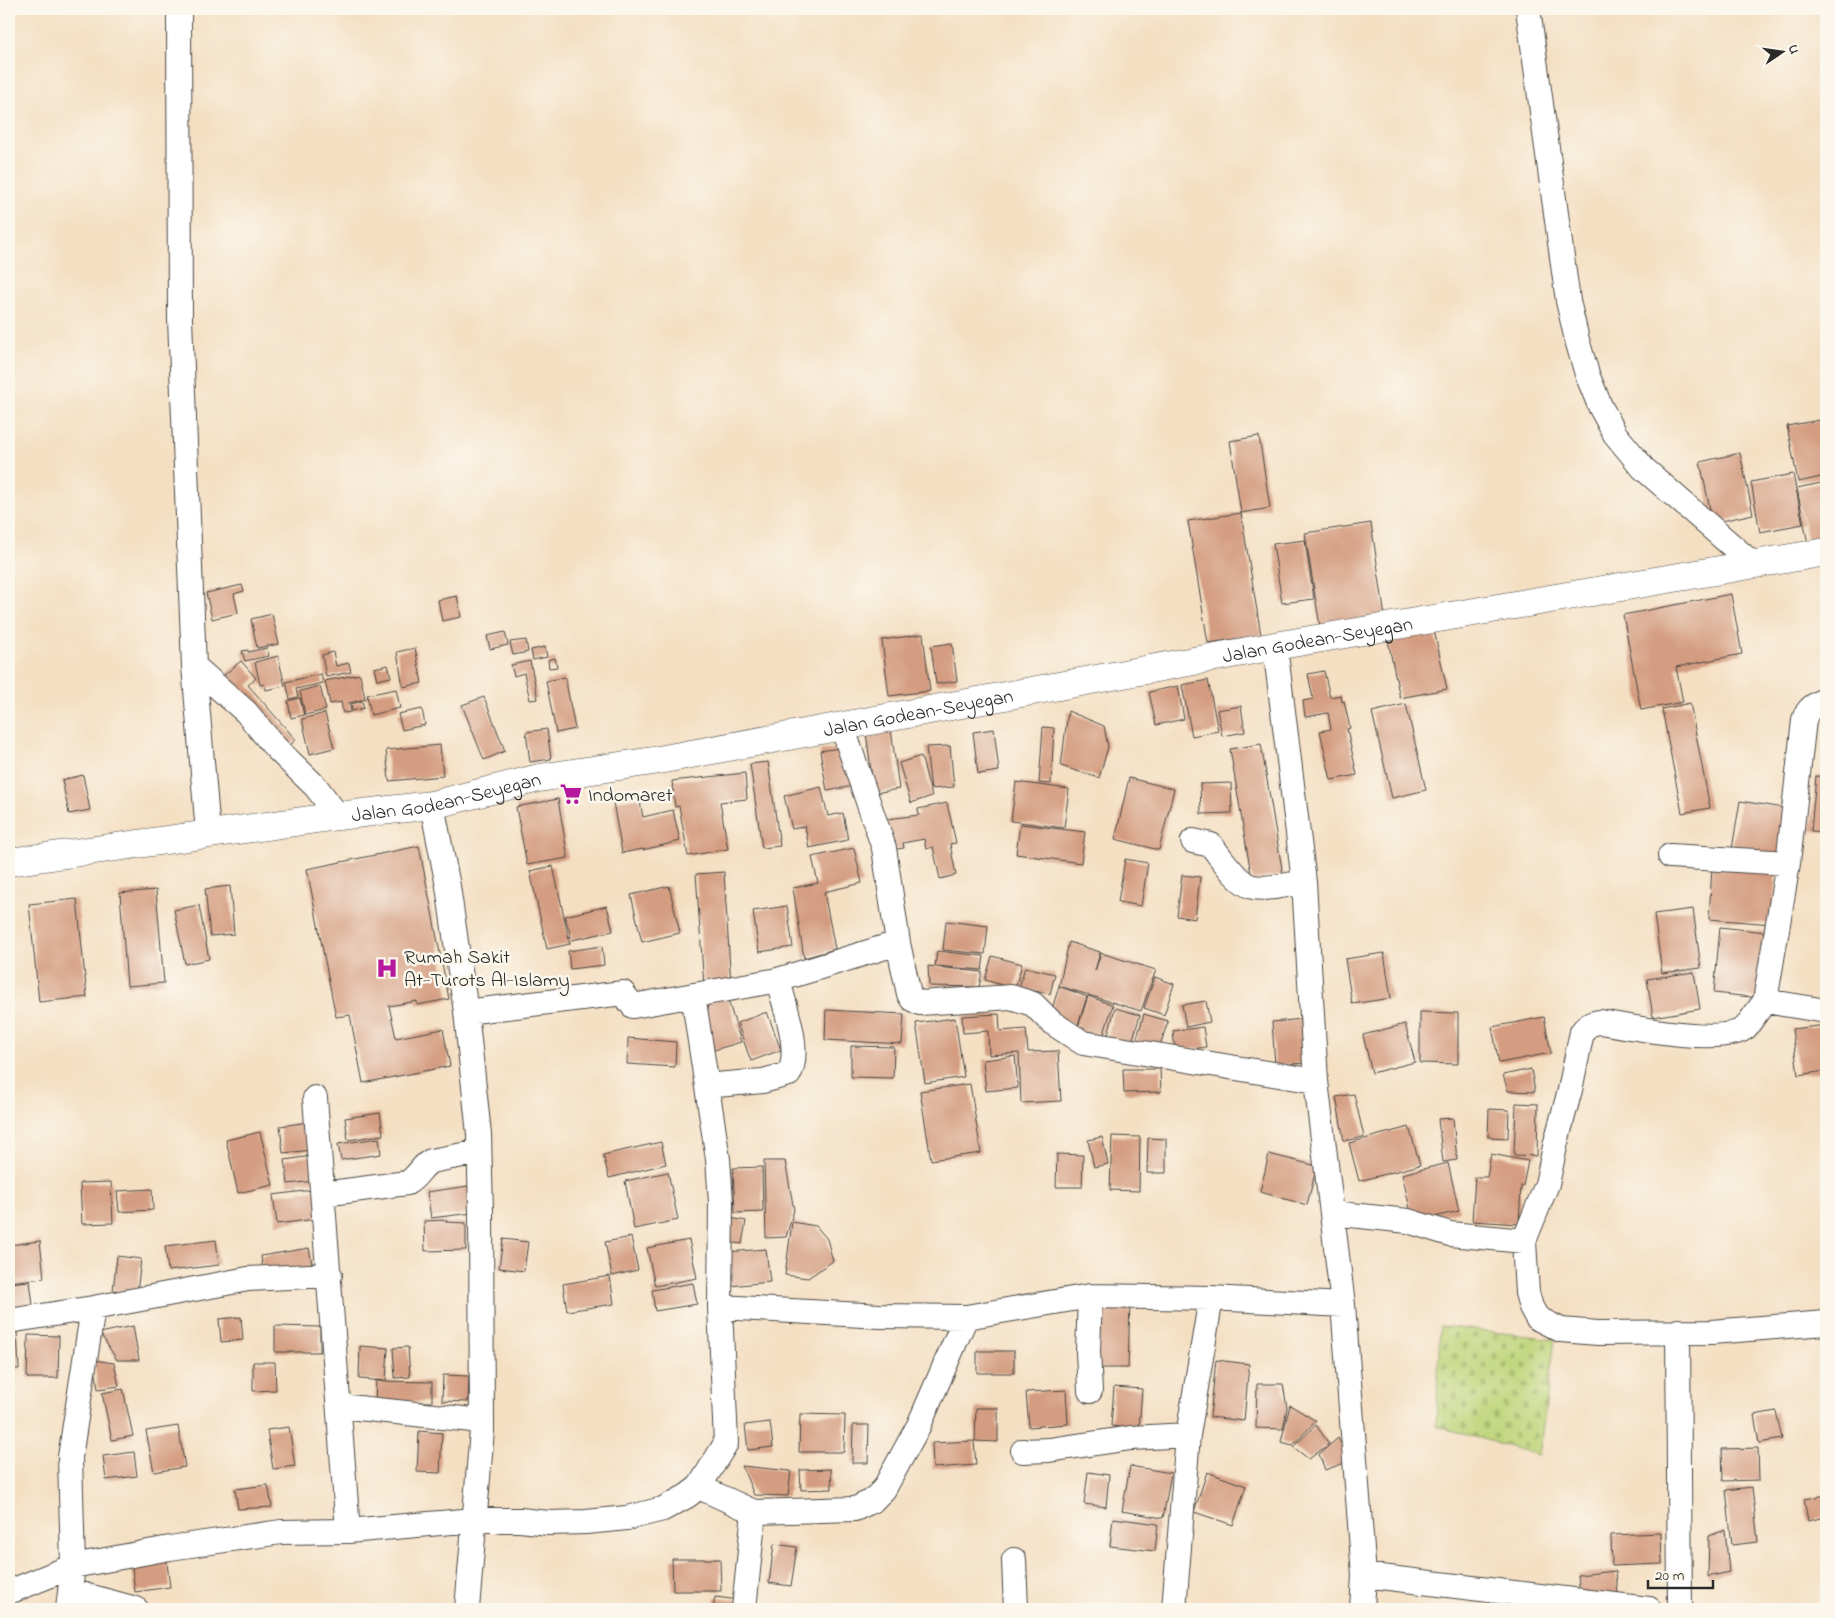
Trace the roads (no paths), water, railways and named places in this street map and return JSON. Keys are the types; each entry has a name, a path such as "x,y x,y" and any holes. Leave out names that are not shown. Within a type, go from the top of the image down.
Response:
{"main road":[{"name":"Jalan Godean-Seyegan","path":"9,862 208,833 432,805 539,778 653,761 1275,646 1754,566 1826,552"}],"street":[{"path":"179,9 180,319 194,666 208,833"},
{"path":"1528,9 1568,301 1577,340 1600,406 1615,434 1644,468 1754,566"},
{"path":"1275,646 1304,882 1316,1081 1343,1305 1364,1575 1362,1609"},
{"path":"194,666 246,712 275,746 316,787 338,816"},
{"path":"1826,699 1810,707 1804,720 1788,864 1765,1001 1746,1027 1730,1034 1662,1033 1601,1022 1592,1023 1585,1028 1582,1032 1547,1184 1524,1241 1527,1293 1530,1307 1538,1318 1548,1325 1561,1330 1576,1332 1711,1332 1826,1323"},
{"path":"842,726 884,848 898,944 909,994 912,999 920,1003 1011,997 1033,1004 1051,1022 1083,1043 1316,1081"},
{"path":"432,805 448,886 466,1012 479,1152 482,1421 467,1609"},
{"path":"1193,841 1211,845 1234,874 1250,887 1264,888 1304,882"},
{"path":"1670,856 1788,864"},
{"path":"466,1012 623,993 633,1006 778,980 898,944"},
{"path":"708,1091 716,1085 764,1081 789,1074 793,1066 793,1044 778,980"},
{"path":"9,1592 73,1566 170,1548 281,1532 348,1531 475,1520 520,1520 550,1523 627,1518 663,1509 700,1487 726,1443 720,1308 721,1202 718,1159 693,995"},
{"path":"1765,1001 1826,1011"},
{"path":"315,1098 330,1274 348,1531"},
{"path":"323,1194 407,1183 417,1176 426,1163 479,1152"},
{"path":"1332,1213 1408,1221 1450,1234 1524,1241"},
{"path":"9,1321 93,1308 248,1279 330,1274"},
{"path":"720,1308 880,1316 966,1317 1090,1296 1211,1298 1343,1305"},
{"path":"1090,1296 1088,1351 1090,1391"},
{"path":"1174,1609 1188,1435 1211,1298"},
{"path":"93,1308 70,1457 73,1566 69,1600 136,1609"},
{"path":"700,1487 754,1512 855,1509 872,1500 884,1489 919,1425 966,1317"},
{"path":"1678,1331 1680,1609"},
{"path":"339,1406 482,1421"},
{"path":"1024,1451 1049,1450 1131,1438 1188,1435"},
{"path":"744,1609 754,1512"},
{"path":"1014,1560 1016,1609"},
{"path":"1364,1575 1649,1609"}],"place":[{"name":"Indomaret","path":"571,794"},
{"name":"Rumah Sakit At-Turots Al-Islamy","path":"387,968"}]}
